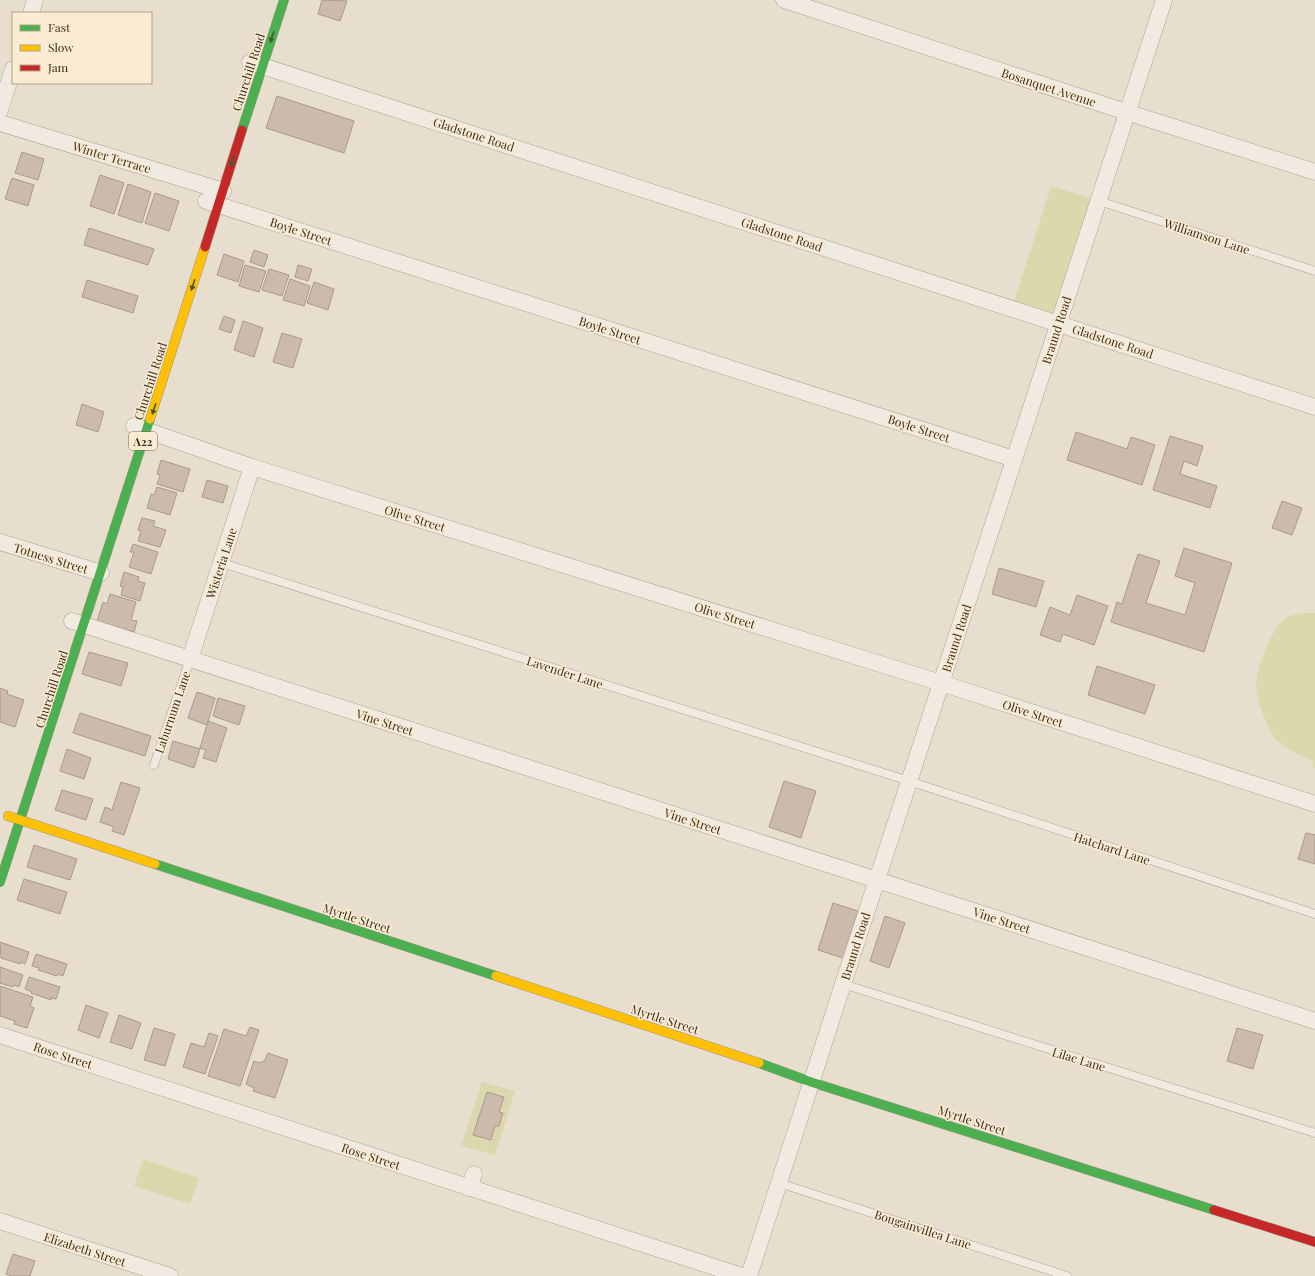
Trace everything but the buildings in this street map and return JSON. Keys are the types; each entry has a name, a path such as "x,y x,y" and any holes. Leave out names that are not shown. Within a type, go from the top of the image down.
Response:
{"street":[{"path":"31,12 35,0"},
{"name":"Churchill Road","path":"0,882 20,820 75,622 253,63 284,0"},
{"name":"Bosanquet Avenue","path":"784,0 1315,172"},
{"name":"Braund Road","path":"749,1276 842,984 1164,0"},
{"name":"Gladstone Road","path":"253,63 1315,407"},
{"path":"0,110 12,72"},
{"name":"Winter Terrace","path":"0,123 212,195"},
{"name":"Boyle Street","path":"212,195 1014,459"},
{"name":"Olive Street","path":"137,428 252,467 941,683 1315,804"},
{"name":"Wisteria Lane","path":"190,659 252,467"},
{"name":"Totness Street","path":"0,542 92,570"},
{"name":"Vine Street","path":"75,622 1315,1021"},
{"name":"Myrtle Street","path":"8,816 751,1060 811,1082 1315,1242"},
{"name":"Rose Street","path":"0,1035 472,1181 742,1276"},
{"name":"Elizabeth Street","path":"0,1221 170,1276"}],"lane":[{"name":"Williamson Lane","path":"1099,201 1315,271"},
{"name":"Lavender Lane","path":"222,563 909,781"},
{"name":"Laburnum Lane","path":"154,765 190,659"},
{"name":"Hatchard Lane","path":"909,781 1315,914"},
{"name":"Lilac Lane","path":"842,984 1315,1133"},
{"name":"Bougainvillea Lane","path":"778,1182 1066,1276"}],"shaded area":[{"path":"1051,186 1099,201 1058,323 1012,308"},
{"path":"1315,613 1315,768 1312,767 1314,761 1290,750 1273,736 1263,714 1256,690 1259,666 1266,647 1276,629 1290,616"},
{"path":"482,1082 515,1091 495,1155 461,1146"},
{"path":"143,1159 199,1178 190,1204 134,1186"}],"traffic: fast":[{"path":"242,130 284,0"},
{"path":"0,882 150,419"},
{"path":"155,864 496,976"},
{"path":"759,1063 811,1082 1214,1210"}],"traffic: slow":[{"path":"150,419 205,247"},
{"path":"8,816 155,864"},
{"path":"496,976 759,1063"}],"traffic: jam":[{"path":"205,247 242,130"},
{"path":"1214,1210 1315,1242"}]}
